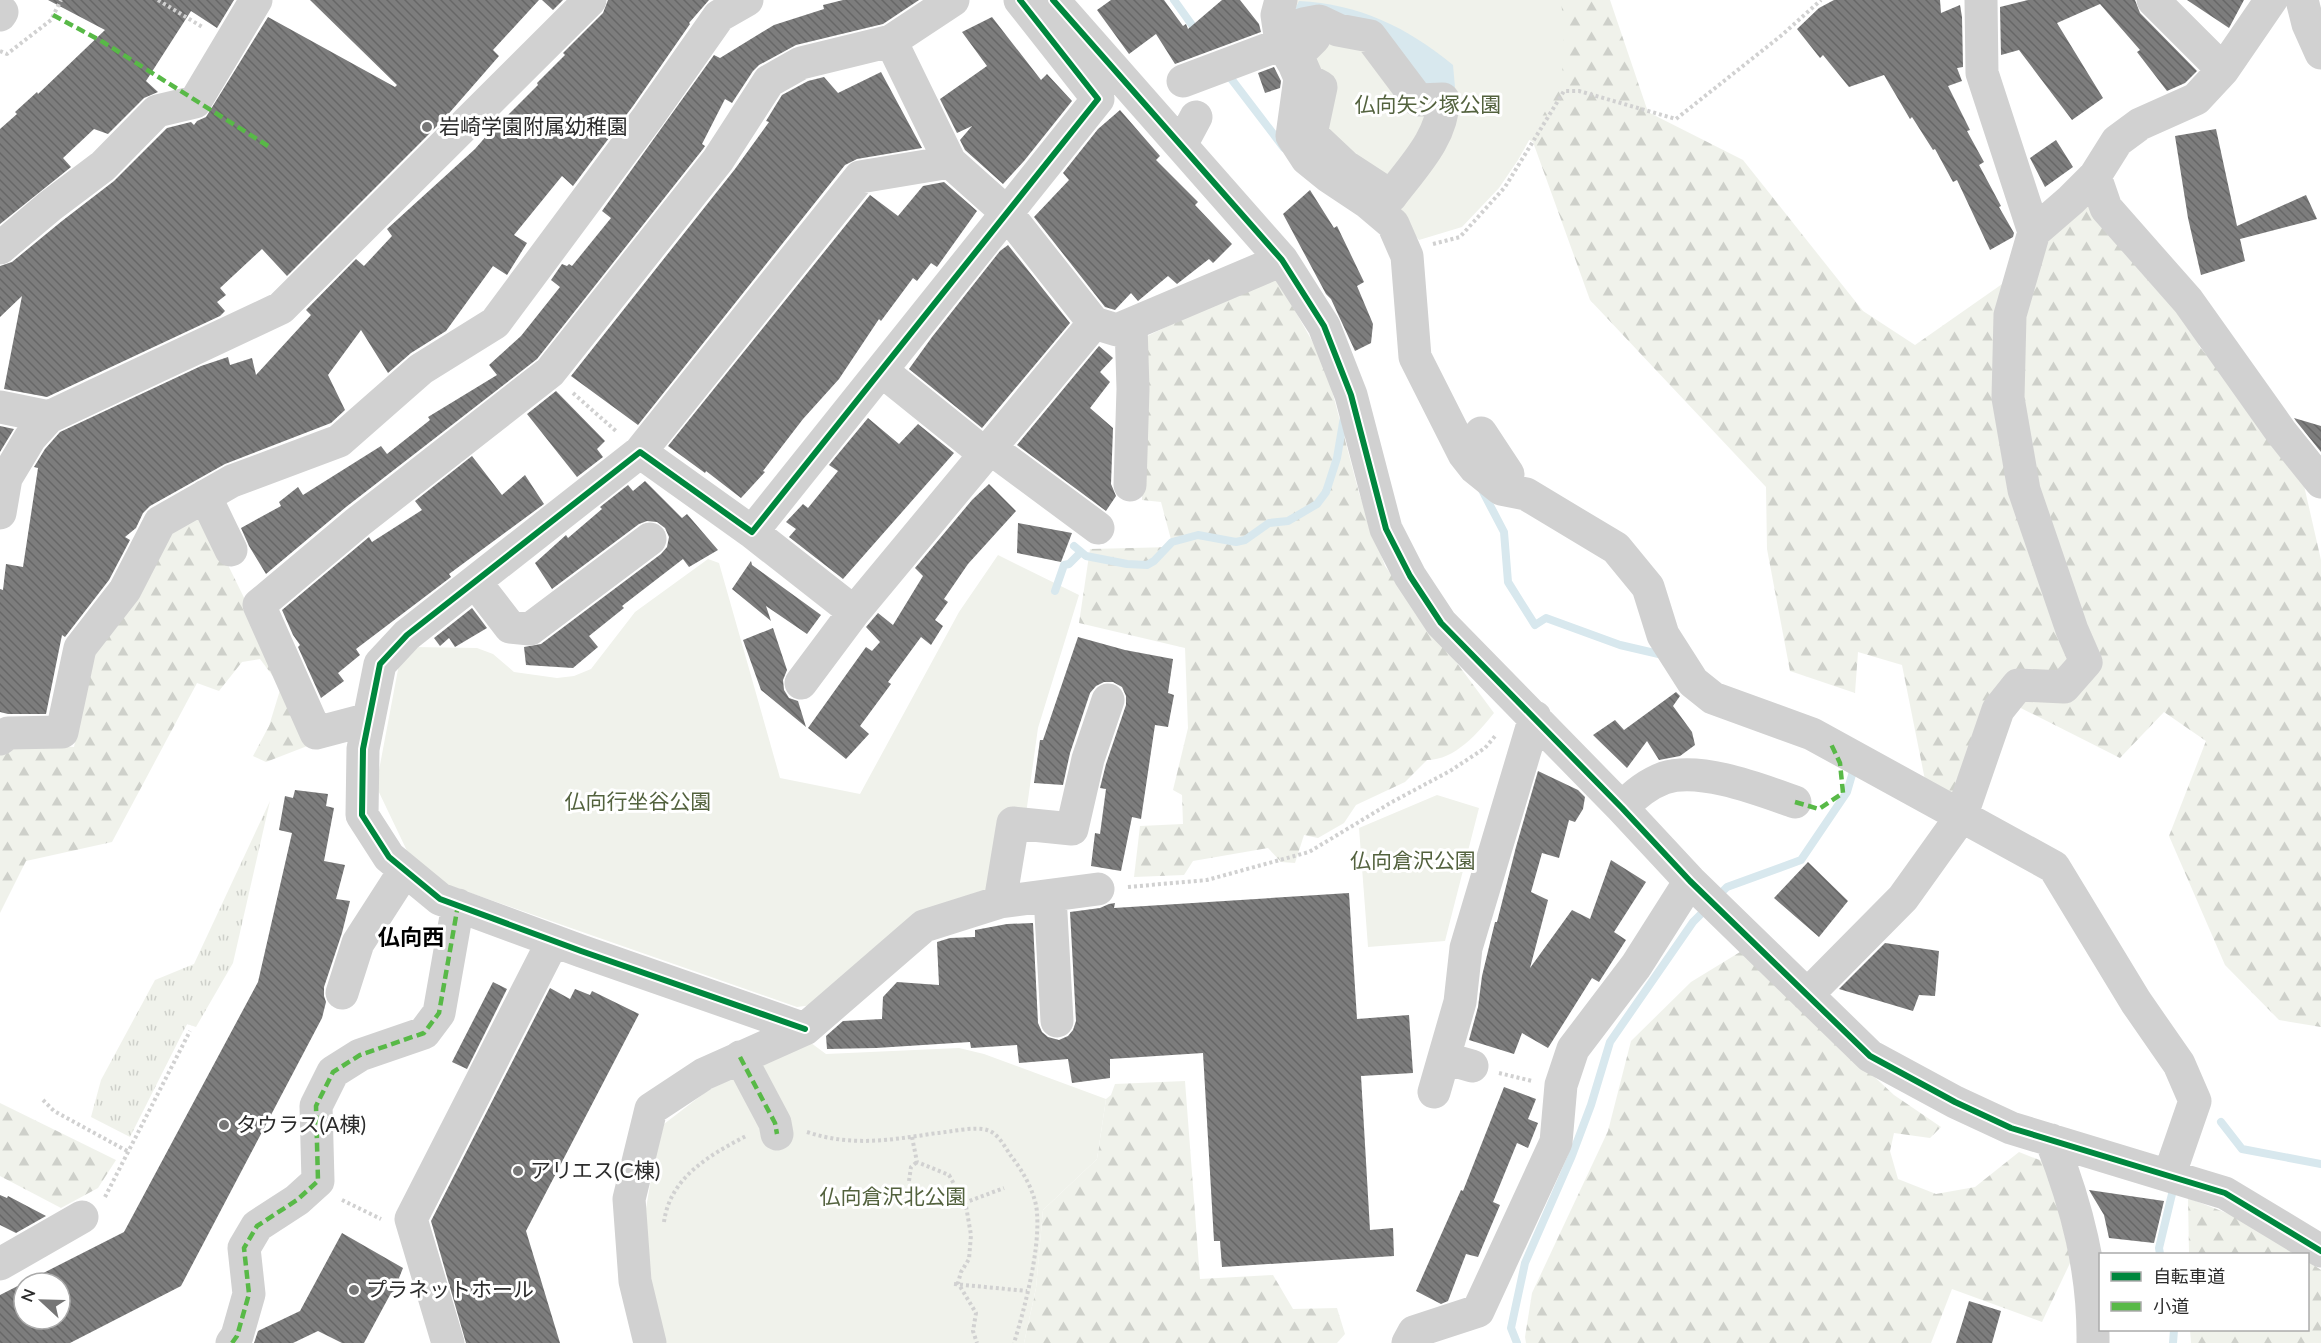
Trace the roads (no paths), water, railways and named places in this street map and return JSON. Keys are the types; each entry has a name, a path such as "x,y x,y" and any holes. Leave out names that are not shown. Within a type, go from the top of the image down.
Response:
{"street":[{"path":"0,248 50,206 104,166 158,111 195,102 256,0"},
{"path":"0,513 6,478 30,438 49,417 281,308 590,0"},
{"path":"0,739 8,733 62,732 80,648 124,591 160,522 232,481 339,441 421,369 495,323 648,117 719,16 747,0"},
{"path":"369,719 316,733 259,605 358,522 550,372 718,160 769,81 801,63 891,41 953,0"},
{"path":"752,532 1098,99 1020,0"},
{"path":"1053,0 1282,260 1324,326 1351,395 1386,529 1410,576 1441,623 1690,881 1870,1056 1955,1102 2011,1128 2225,1192 2321,1251"},
{"path":"1281,0 1277,15 1282,44 1299,78 1292,136 1307,159 1367,202 1393,224 1407,256 1415,357 1464,454 1475,468 1501,489 1526,494 1616,548 1648,587 1662,635 1693,682 1713,698 1812,734 2054,867 2136,1002 2179,1064 2195,1101 2169,1176"},
{"path":"1981,0 1982,73 2034,232"},
{"path":"2152,0 2223,70"},
{"path":"1807,994 1903,898 1961,817 1998,710 2018,685 2064,687 2085,662 2024,490 2008,398 2010,315 2034,232 2095,176 2117,141 2140,124 2196,99 2223,70 2271,0"},
{"path":"2302,0 2308,24 2321,53"},
{"path":"1320,21 1338,30 1370,36 1418,100 1443,99 1443,111 1427,148 1391,196 1345,166 1311,134 1321,87 1308,80 1297,55 1314,38 1303,24 1320,21"},
{"path":"891,41 950,162 1006,212 1094,323 1117,330 1282,260"},
{"path":"1183,81 1282,44"},
{"path":"1181,145 1196,117"},
{"path":"805,1029 440,899 389,856 362,814 363,749 380,664 407,635 640,452 860,177 950,162"},
{"path":"2095,176 2106,208 2188,301 2281,432 2321,482"},
{"path":"801,682 854,612 1094,323"},
{"path":"1130,485 1133,389 1131,324"},
{"path":"882,371 987,451 1098,528"},
{"path":"0,407 49,417"},
{"path":"1481,433 1508,474 1496,484"},
{"path":"640,452 752,532 854,612"},
{"path":"205,496 231,550"},
{"path":"476,583 510,627 530,629 650,539"},
{"path":"1000,902 1014,823 1072,829 1088,759 1108,700"},
{"path":"1434,1092 1458,1062 1460,1002 1466,948 1529,712"},
{"path":"1622,808 1635,795 1664,778 1688,776 1724,779 1795,802"},
{"path":"342,993 358,943 405,870"},
{"path":"1408,1343 1414,1332 1478,1311 1556,1142 1552,1084 1573,1049 1636,966 1690,881"},
{"path":"650,1343 635,1281 629,1198 651,1109 704,1074 805,1029 924,926 1000,902 1098,889"},
{"path":"1050,896 1056,1021"},
{"path":"232,1343 237,1336 249,1294 244,1248 257,1226 297,1200 318,1181 316,1106 333,1072 360,1055 424,1033 439,1013 458,905"},
{"path":"448,1343 411,1219 553,941"},
{"path":"740,1057 776,1129"},
{"path":"2051,1140 2070,1190 2085,1248 2093,1343"},
{"path":"0,1264 82,1217"}],"waterway":[{"path":"1174,0 1197,32"},
{"path":"1226,72 1284,148"},
{"path":"1074,546 1086,556 1127,564 1147,565 1172,542 1198,535 1236,542 1245,540 1269,523 1288,521 1317,504 1326,492 1337,458 1344,417"},
{"path":"1482,490 1504,532 1508,582 1535,625 1546,618 1620,645 1663,655"},
{"path":"1055,591 1064,565 1069,564 1080,553"},
{"path":"1716,898 1727,887 1801,860 1847,792 1854,768"},
{"path":"1517,1343 1511,1328 1525,1263 1571,1158 1591,1105 1610,1042 1693,922 1707,908"},
{"path":"2221,1122 2242,1149 2321,1164"},
{"path":"2160,1253 2159,1248 2172,1194"},
{"path":"2173,1343 2174,1331"}],"place":[{"name":"岩崎学園附属幼稚園","path":"427,127"},
{"name":"タウラス(A棟)","path":"224,1125"},
{"name":"アリエス(C棟)","path":"518,1171"},
{"name":"プラネットホール","path":"354,1290"}],"district":[{"name":"仏向西","path":"411,937"}],"park label":[{"name":"仏向矢シ塚公園","path":"1428,105"},
{"name":"仏向行坐谷公園","path":"638,802"},
{"name":"仏向倉沢公園","path":"1413,861"},
{"name":"仏向倉沢北公園","path":"893,1197"}]}
